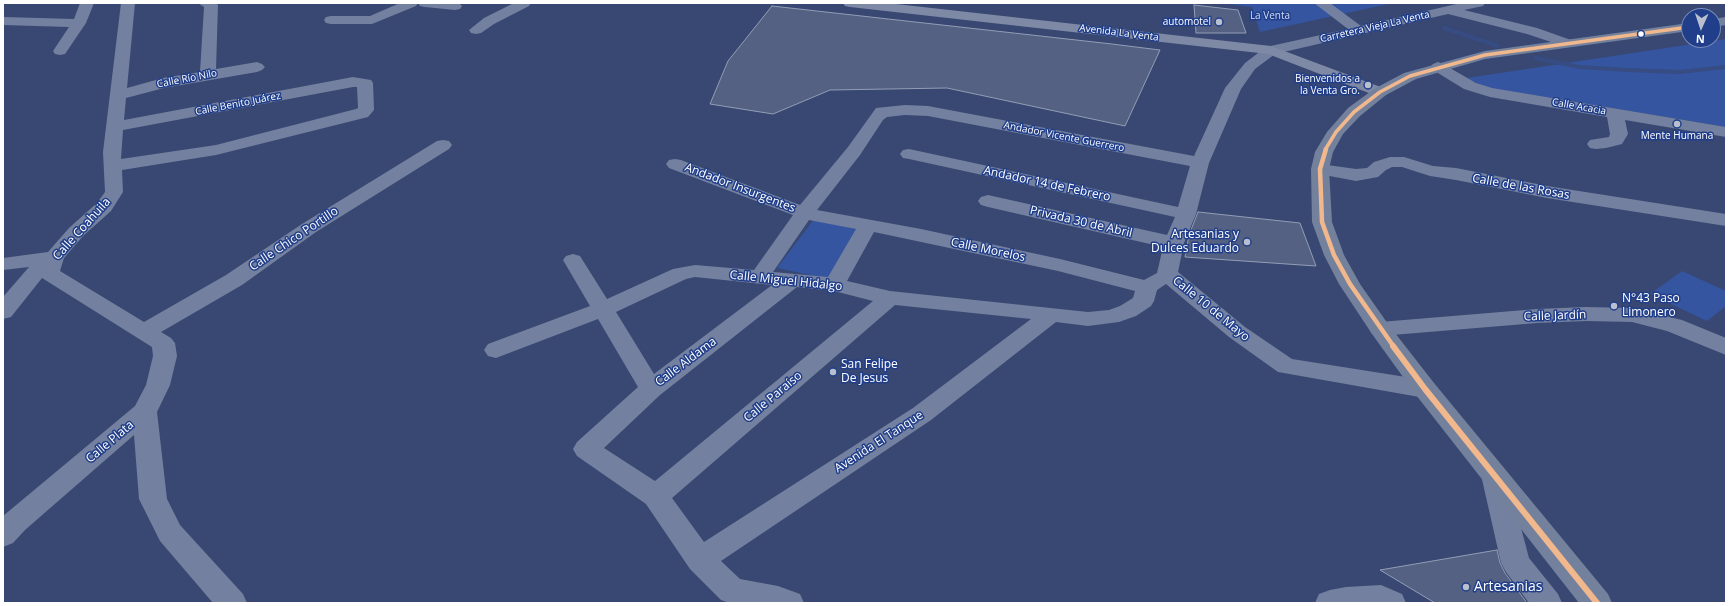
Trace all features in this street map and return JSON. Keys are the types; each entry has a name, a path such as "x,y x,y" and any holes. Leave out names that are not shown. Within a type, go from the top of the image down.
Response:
{"highway":[{"path":"1597,603 1425,389 1380,329 1350,284 1334,256 1322,222 1320,169 1324,152 1336,132 1354,112 1380,92 1410,76 1485,55 1681,27"}],"main road":[{"name":"Avenida La Venta","path":"850,3 1271,50 1380,92"}],"street":[{"path":"60,51 79,23 87,3"},
{"name":"Calle Coahuila","path":"128,3 112,152 114,192 104,207 76,232 54,257 49,273 144,332"},
{"path":"205,3 211,5 208,74"},
{"path":"331,20 372,20 411,3"},
{"path":"426,3 455,6"},
{"path":"476,30 489,21 524,3"},
{"path":"1321,3 1358,31"},
{"name":"Carretera Vieja La Venta","path":"1271,50 1290,47 1478,3"},
{"path":"1446,11 1495,21 1532,31 1566,43"},
{"path":"6,24 79,23"},
{"name":"Calle 10 de Mayo","path":"1271,50 1250,66 1233,88 1200,163 1186,214 1174,242 1167,274 1237,332 1286,366 1425,389"},
{"name":"Calle Río Nilo","path":"117,95 163,83 208,74 257,67"},
{"name":"Calle Acacia","path":"1438,67 1470,86 1490,92 1726,132"},
{"name":"Calle Benito Juárez","path":"113,166 252,142 362,113 366,110 365,83 361,81 114,127"},
{"name":"Andador Vicente Guerrero","path":"804,213 860,143 877,117 882,112 888,111 928,111 1200,163"},
{"path":"1596,144 1616,140 1619,134 1615,113"},
{"name":"Calle Chico Portillo","path":"144,332 234,280 309,228 443,145"},
{"name":"Andador 14 de Febrero","path":"909,154 1186,214"},
{"name":"Calle de las Rosas","path":"1320,169 1356,175 1372,174 1380,166 1390,162 1404,162 1430,171 1456,174 1547,192 1726,220"},
{"name":"Andador Insurgentes","path":"675,164 804,213"},
{"name":"Privada 30 de Abril","path":"988,201 1174,242"},
{"path":"760,276 804,213"},
{"name":"Calle Morelos","path":"804,213 1060,265 1147,287"},
{"path":"834,284 868,226"},
{"path":"3,264 54,257"},
{"path":"3,312 27,281 54,257"},
{"path":"573,260 651,389"},
{"name":"Calle Miguel Hidalgo","path":"496,350 603,309 680,274 695,271 834,284 890,298 1088,319 1111,317 1128,310 1143,301 1147,287"},
{"path":"1147,287 1167,274"},
{"name":"Calle Aldama","path":"656,496 586,449 651,389 791,281"},
{"name":"Calle Paraíso","path":"656,496 890,298"},
{"name":"Avenida El Tanque","path":"700,560 922,414 1052,314"},
{"name":"Calle Jardín","path":"1380,329 1537,316 1586,314 1632,315 1674,325 1726,347"},
{"name":"Calle Plata","path":"3,534 15,522 144,412 158,385 165,356 163,343 144,332"},
{"path":"144,412 153,499 170,533 232,603"},
{"path":"1494,474 1516,563 1547,603"},
{"path":"656,496 700,560 728,597 778,599 789,603"},
{"path":"1330,603 1346,600 1380,598 1391,603"}],"green space":[{"name":"La Venta","path":"1220,3 1393,3 1260,32 1252,7"},
{"path":"1726,39 1726,127 1484,87 1467,78 1681,46 1681,48 1721,48 1721,40"},
{"path":"815,218 858,230 829,279 777,268"},
{"path":"1682,271 1726,291 1726,306 1707,321 1650,294"}],"building":[{"name":"automotel","path":"1194,5 1238,10 1246,33 1196,33"},
{"path":"772,6 1160,50 1125,126 947,88 830,90 773,114 710,104 728,61"},
{"name":"Artesanias y Dulces Eduardo","path":"1198,212 1300,223 1316,266 1185,257 1189,235"},
{"name":"Artesanias","path":"1497,550 1500,563 1505,573 1527,603 1435,603 1380,570"}],"waterway":[{"path":"1444,28 1498,46"},
{"path":"1535,58 1580,67 1627,70 1679,72 1726,67"}],"transit line":[{"path":"1597,603 1425,389 1380,329 1350,284 1334,255 1322,222 1320,169 1324,152 1336,132 1354,112 1380,92 1410,76 1485,55 1681,28"}],"place":[{"name":"automotel","path":"1219,22"},
{"name":"Bienvenidos a la Venta Gro.","path":"1368,85"},
{"name":"Mente Humana","path":"1677,124"},
{"name":"Artesanias y Dulces Eduardo","path":"1247,242"},
{"name":"N°43 Paso Limonero","path":"1614,306"},
{"name":"San Felipe De Jesus","path":"833,372"},
{"name":"Artesanias","path":"1466,587"}]}
